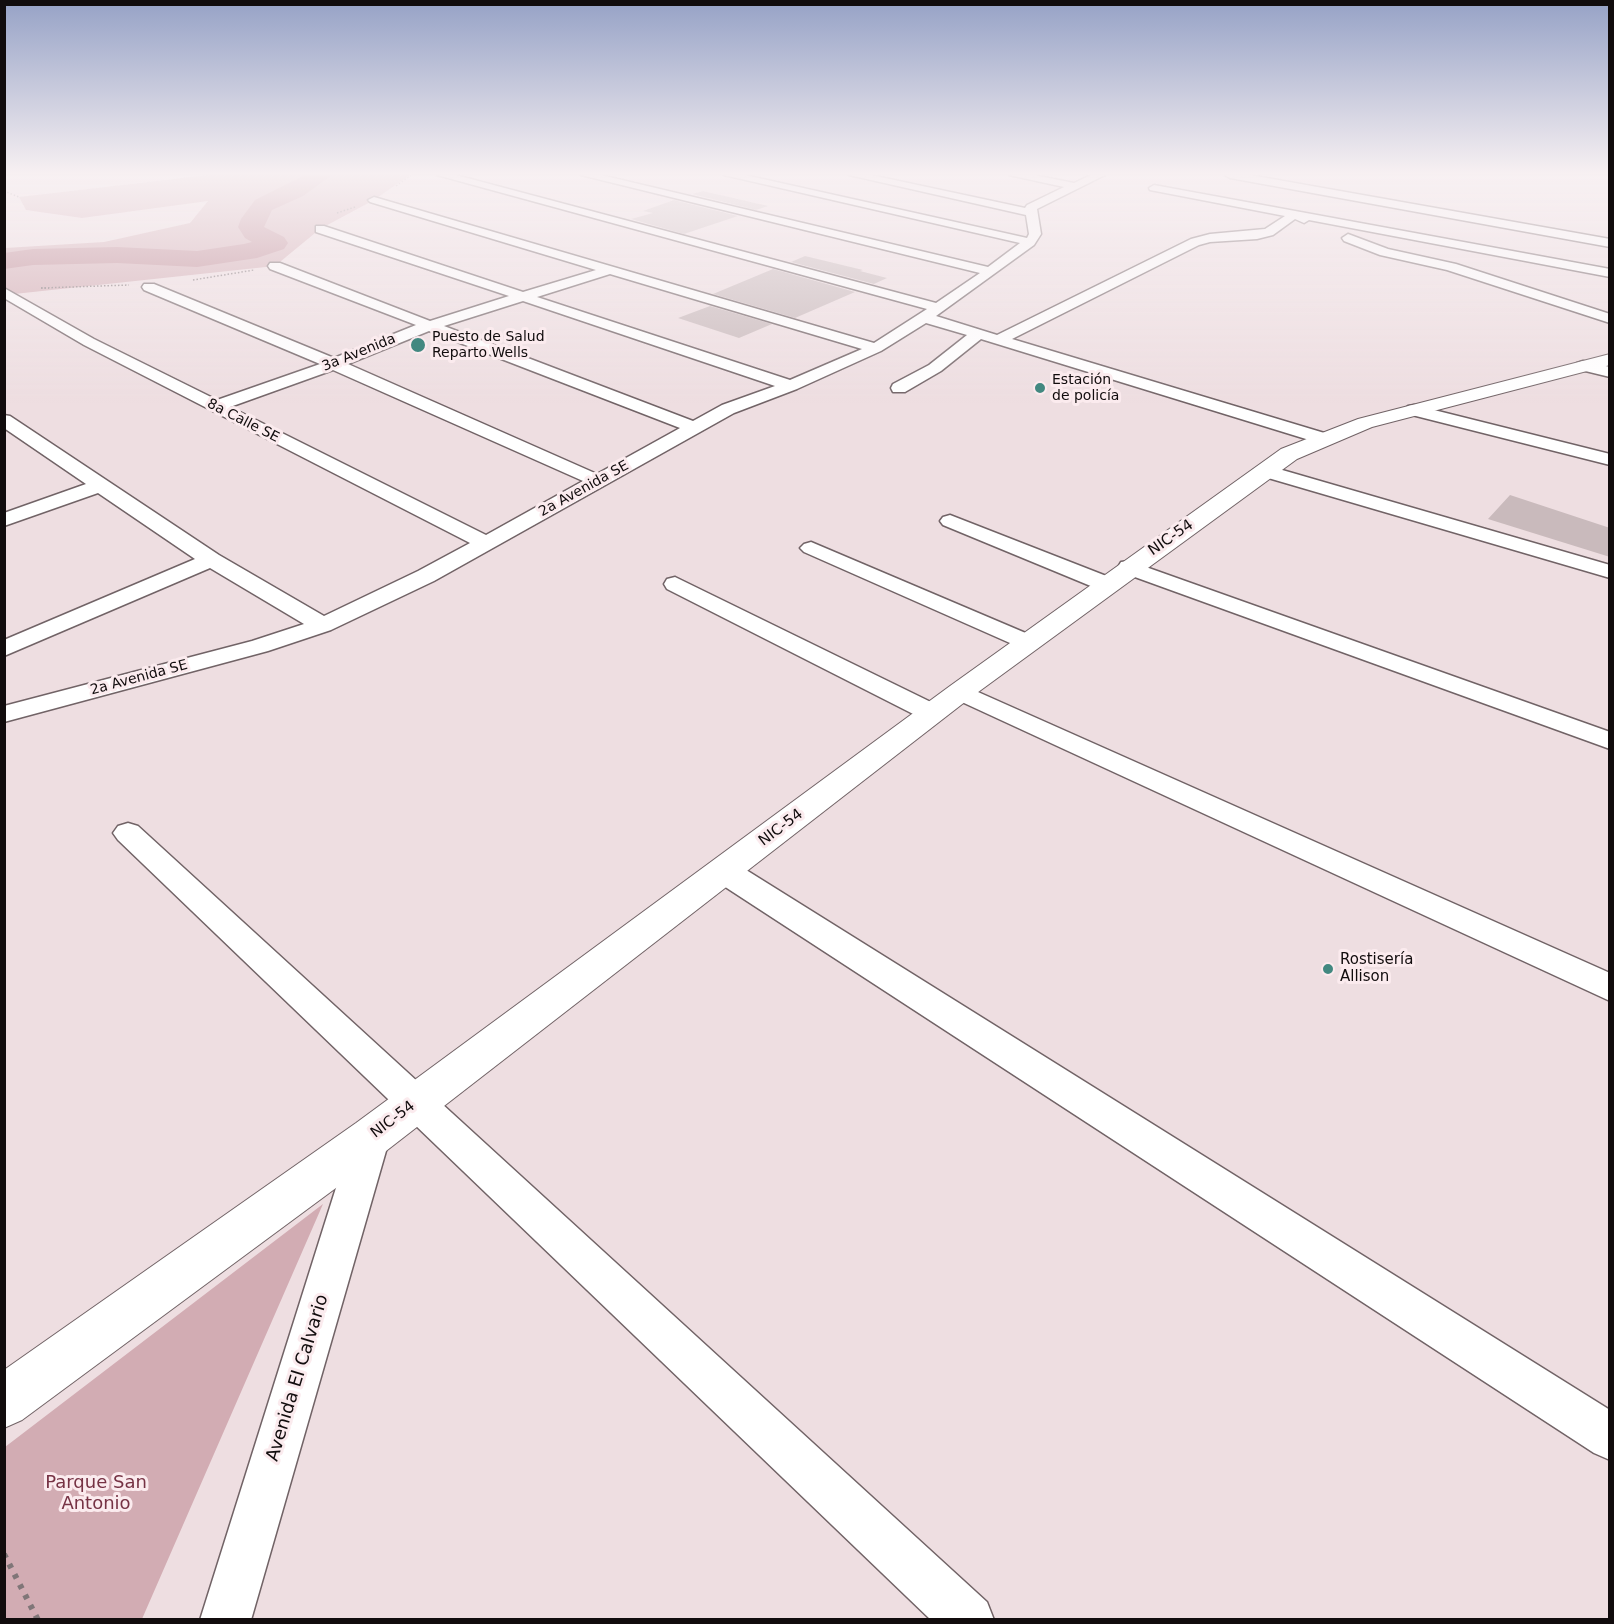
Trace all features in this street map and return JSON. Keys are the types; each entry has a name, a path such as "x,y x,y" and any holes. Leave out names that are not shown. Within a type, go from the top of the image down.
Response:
{"main road":[{"name":"NIC-54","path":"4,1402 371,1137 1027,642 1288,454 1365,423 1601,366"}],"street":[{"path":"385,251 791,386"},
{"path":"544,251 876,348"},
{"path":"717,251 931,313 978,334 1325,439"},
{"path":"902,251 989,271"},
{"name":"2a Avenida SE","path":"4,714 260,646 323,625 426,576 728,409 791,386 876,348 931,313 1018,251"},
{"path":"998,340 1177,251"},
{"path":"1382,251 1451,267 1610,319"},
{"path":"1478,251 1603,272"},
{"path":"1539,295 1573,287 1603,272 1610,251"},
{"path":"275,266 693,428"},
{"name":"3a Avenida","path":"214,407 334,364 428,326 609,270"},
{"path":"149,287 334,364 598,481"},
{"name":"8a Calle SE","path":"4,292 89,342 486,543"},
{"path":"899,387 935,368 978,334"},
{"path":"1414,410 1610,460"},
{"path":"8,425 211,560 323,625"},
{"path":"1264,471 1610,572"},
{"path":"4,520 101,485"},
{"path":"950,521 1118,575 1610,741"},
{"path":"811,548 1027,642"},
{"path":"4,649 211,560"},
{"path":"675,584 932,713"},
{"path":"960,692 1610,988"},
{"path":"128,833 969,1620"},
{"path":"724,871 1610,1437"},
{"name":"Avenida El Calvario","path":"225,1620 371,1137"}],"path":[{"path":"4,1554 38,1620"}],"green space":[{"path":"5,251 294,251 275,266 5,295"},
{"name":"Parque San Antonio","path":"323,1204 142,1619 5,1619 5,1447"}],"building":[{"path":"805,256 887,278 874,284 791,262"},
{"path":"773,269 855,292 795,318 713,294"},
{"path":"710,306 772,324 739,338 678,318"},
{"path":"1510,495 1610,528 1610,557 1488,519"}],"waterway":[{"path":"4,261 33,257 117,255 197,259 252,251"}],"place":[{"name":"Puesto de Salud Reparto Wells","path":"418,345"},
{"name":"Estación de policía","path":"1040,388"},
{"name":"Rostisería Allison","path":"1328,969"}]}
